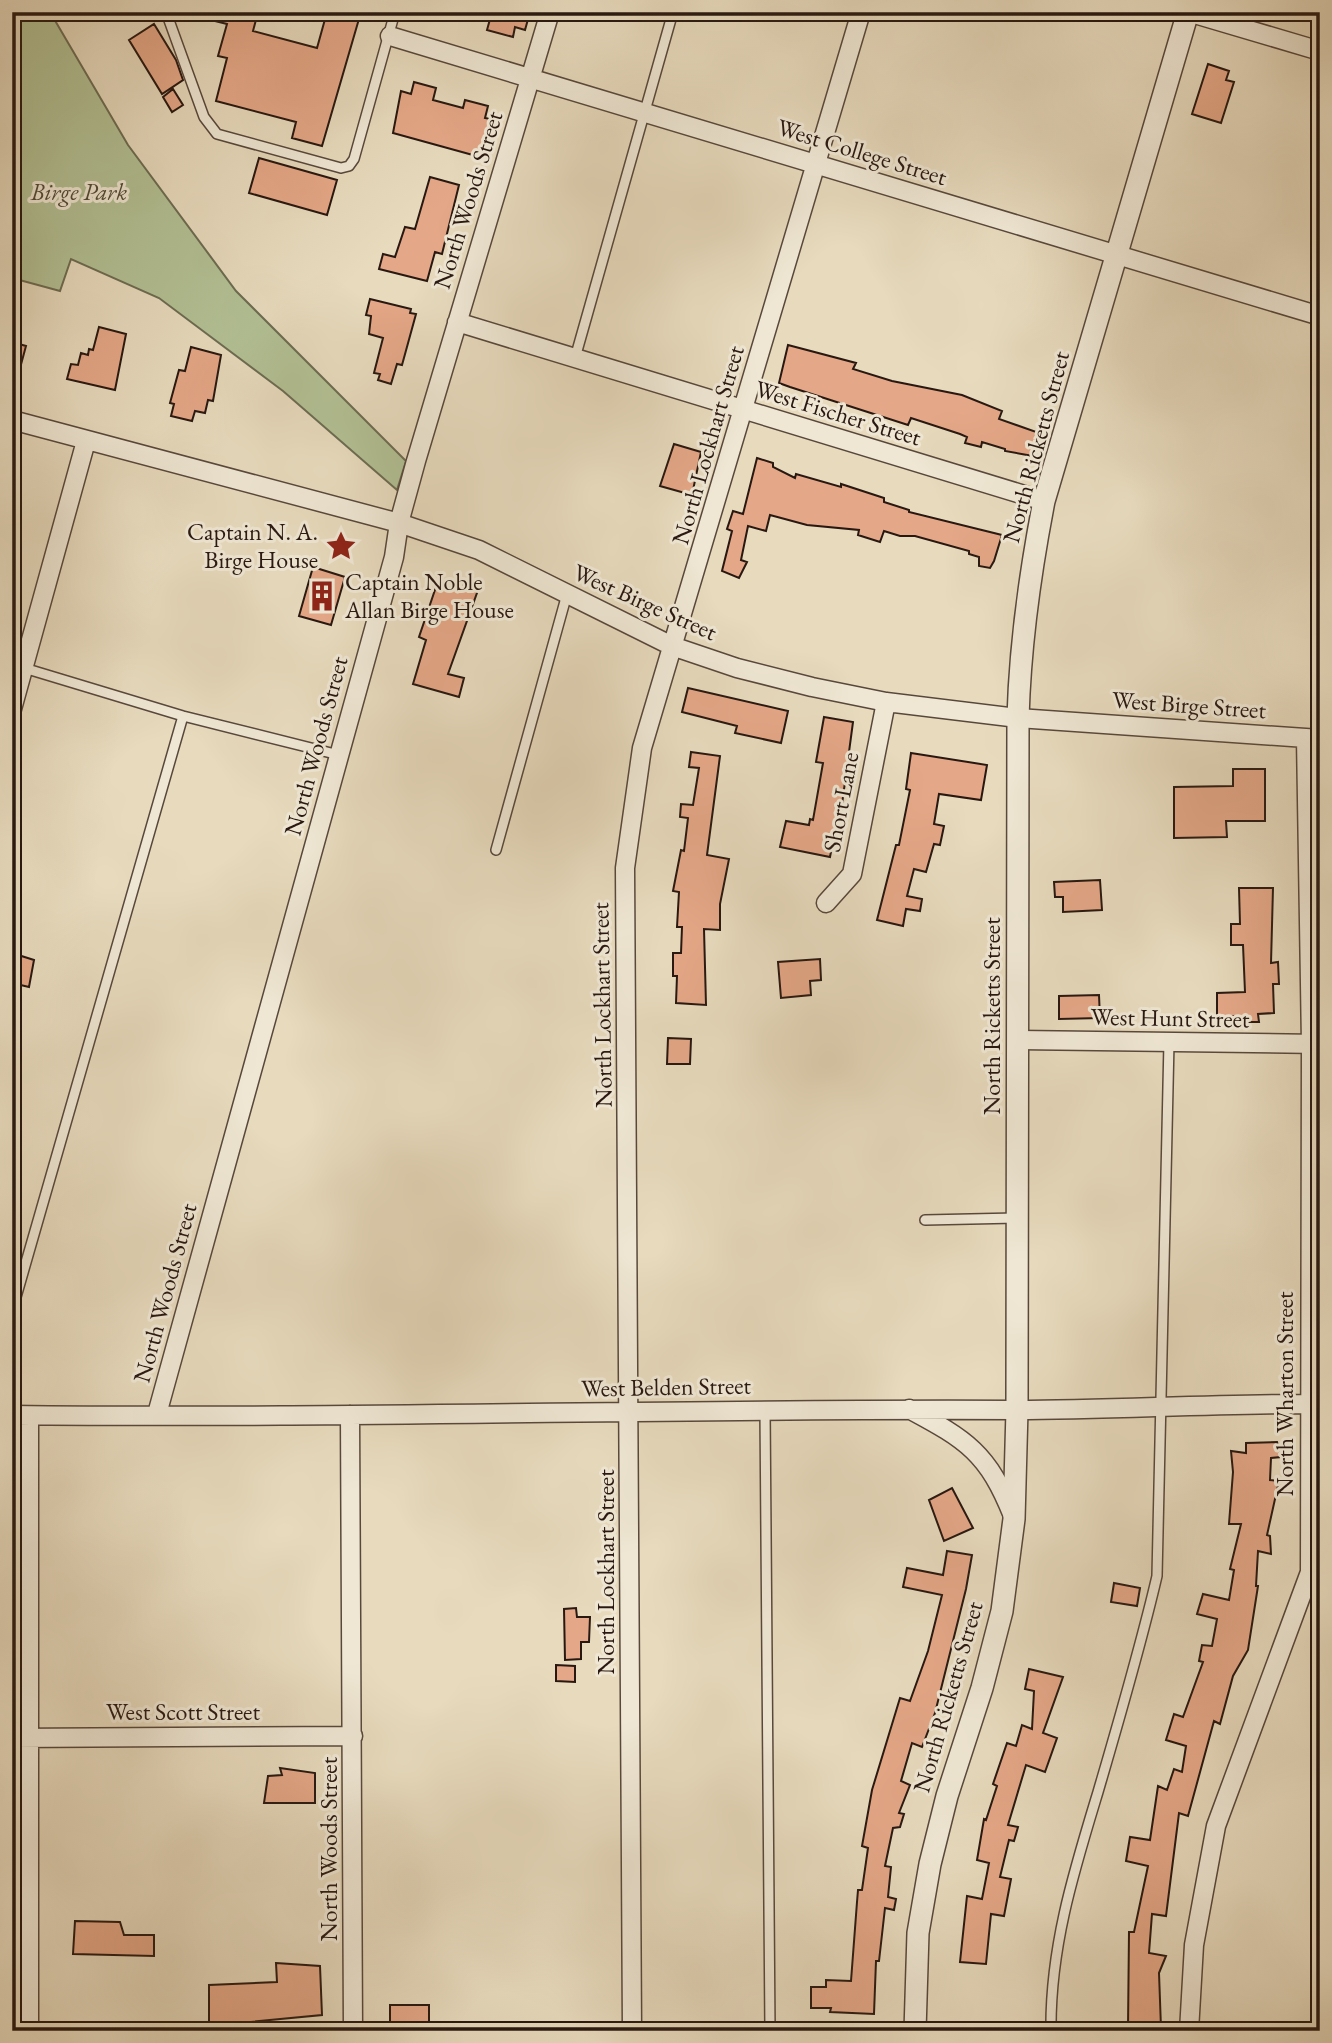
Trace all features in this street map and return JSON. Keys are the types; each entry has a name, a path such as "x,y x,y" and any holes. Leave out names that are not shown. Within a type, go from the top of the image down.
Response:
{"street":[{"name":"North Woods Street","path":"157,1414 394,557 399,523 550,12"},
{"name":"North Lockhart Street","path":"632,2031 625,868 642,748 861,12"},
{"path":"1188,12 1320,51"},
{"name":"North Ricketts Street","path":"915,2031 918,1933 930,1864 947,1796 982,1688 1002,1611 1014,1518 1019,1040 1018,718 1019,676 1032,566 1044,501 1188,12"},
{"name":"West College Street","path":"390,36 1320,316"},
{"name":"West Fischer Street","path":"457,322 1044,501"},
{"name":"West Birge Street","path":"12,420 399,523 479,550 672,646 737,668 886,702 1018,718 1313,739"},
{"path":"12,709 15,688 24,668 86,441"},
{"name":"Short Lane","path":"826,903 852,874 886,702"},
{"name":"North Wharton Street","path":"1189,2031 1194,1945 1216,1826 1310,1572 1314,1404 1313,739"},
{"name":"West Hunt Street","path":"1019,1040 1315,1044"},
{"name":"West Belden Street","path":"21,1415 350,1415 906,1408 1017,1410 1314,1404"},
{"path":"906,1408 954,1433 978,1454 999,1480 1014,1518"},
{"path":"21,1415 20,1936 29,2031"},
{"name":"North Woods Street","path":"350,1415 353,2031"},
{"name":"West Scott Street","path":"20,1738 353,1736"}],"lane":[{"path":"166,12 204,117 217,134 341,167 349,166 354,159 396,12"},
{"path":"575,358 673,12"},
{"path":"496,850 566,594"},
{"path":"24,668 183,716 339,755"},
{"path":"12,1311 183,716"},
{"path":"1051,2031 1050,1988 1066,1900 1140,1651 1157,1576 1169,1042"},
{"path":"925,1220 1018,1218"},
{"path":"765,1410 770,2031"}],"green space":[{"name":"Birge Park","path":"12,12 50,12 128,145 236,291 406,461 397,490 283,391 159,298 71,259 60,291 12,278"}],"building":[{"path":"200,12 258,12 253,31 317,48 327,12 361,12 322,146 292,138 296,122 216,101 227,58 218,56 227,24 199,17"},
{"path":"492,12 530,12 525,30 515,27 513,37 487,30"},
{"path":"154,24 176,60 183,80 162,94 129,40"},
{"path":"1208,64 1229,71 1226,80 1234,82 1221,123 1192,114"},
{"path":"414,82 436,88 433,100 463,108 465,100 488,106 485,118 495,120 490,138 485,137 480,157 393,133 401,91 411,94"},
{"path":"173,89 183,105 172,112 163,97"},
{"path":"259,158 337,180 327,215 249,193"},
{"path":"430,177 459,185 442,254 435,252 427,281 379,269 383,254 395,257 405,227 415,229"},
{"path":"370,299 411,309 410,313 416,314 402,365 397,364 391,384 378,380 380,374 374,373 383,338 369,334 371,316 366,315"},
{"path":"99,327 126,334 115,390 67,379 71,364 78,365 81,353 88,355 89,349 93,350"},
{"path":"12,342 26,346 16,383 12,382"},
{"path":"788,345 856,363 853,369 892,381 962,395 1002,411 999,419 1042,434 1033,456 1005,451 982,442 981,447 965,443 967,437 960,434 911,418 908,425 790,387 779,383"},
{"path":"191,347 221,355 213,401 208,400 205,413 195,411 192,421 171,416 174,404 170,403 179,370 185,371"},
{"path":"674,444 701,452 692,495 660,486"},
{"path":"757,458 773,463 773,467 795,478 796,474 841,487 841,484 884,498 884,502 909,512 1002,535 994,561 990,568 979,566 979,557 969,554 969,551 915,536 900,536 884,531 880,542 858,535 859,530 807,525 770,515 766,531 748,526 741,560 747,562 739,578 722,571 732,531 727,529 733,511 743,514"},
{"name":"Captain Noble Allan Birge House","path":"313,567 345,577 331,625 299,616"},
{"path":"458,583 478,590 448,674 464,678 459,697 413,684 426,640 419,637 437,584 456,590"},
{"path":"688,688 788,711 781,743 735,733 737,726 682,712"},
{"path":"824,717 853,722 841,812 839,811 830,857 780,847 786,821 809,825 810,819 813,820 823,763 816,762"},
{"path":"691,752 720,756 707,855 729,859 720,904 720,930 704,929 706,1005 676,1003 677,976 673,976 673,953 681,953 682,927 677,927 679,892 673,891 681,850 684,851 688,818 680,817 681,804 693,805 699,768 689,767"},
{"path":"911,753 987,765 981,800 939,794 934,824 944,826 940,845 934,844 926,872 914,869 907,896 922,899 920,911 906,909 903,926 877,920 896,845 899,845 910,790 906,789"},
{"path":"1233,769 1265,769 1265,821 1226,821 1227,837 1174,838 1174,787 1233,786"},
{"path":"1100,880 1102,910 1063,912 1063,897 1055,897 1054,882"},
{"path":"1239,888 1273,888 1271,963 1278,962 1279,984 1273,984 1274,1013 1258,1014 1259,1022 1235,1022 1235,1016 1217,1016 1217,993 1245,992 1243,945 1231,945 1231,924 1240,924"},
{"path":"12,953 34,960 29,987 12,983"},
{"path":"820,959 821,980 810,981 811,995 781,998 778,962"},
{"path":"1099,995 1100,1018 1059,1019 1059,996"},
{"path":"668,1038 691,1039 690,1064 667,1064"},
{"path":"1277,1442 1281,1457 1271,1458 1270,1480 1279,1481 1267,1535 1270,1536 1271,1554 1258,1551 1258,1586 1248,1650 1233,1676 1220,1724 1214,1721 1188,1816 1179,1813 1166,1916 1152,1914 1149,1953 1166,1956 1159,1973 1161,2028 1128,2028 1129,1932 1134,1932 1148,1866 1126,1861 1130,1837 1150,1840 1158,1786 1167,1790 1174,1769 1182,1772 1186,1746 1166,1740 1174,1714 1183,1717 1203,1662 1199,1661 1202,1645 1212,1646 1217,1619 1197,1614 1203,1594 1229,1600 1234,1570 1230,1569 1241,1524 1229,1524 1233,1472 1231,1451 1246,1453 1246,1443"},
{"path":"952,1488 973,1528 944,1541 929,1500"},
{"path":"947,1551 972,1555 935,1713 922,1747 912,1743 901,1781 910,1785 899,1813 904,1814 900,1827 893,1828 885,1866 891,1867 888,1897 896,1899 894,1910 885,1908 879,1961 876,1961 874,2014 830,2012 831,2008 811,2008 811,1987 826,1987 826,1980 851,1981 858,1890 862,1890 868,1848 862,1846 872,1790 900,1698 910,1701 928,1651 942,1595 903,1587 907,1568 943,1575"},
{"path":"1114,1583 1140,1588 1137,1606 1111,1602"},
{"path":"576,1608 577,1617 590,1617 589,1642 581,1642 581,1659 565,1660 564,1609"},
{"path":"556,1665 575,1666 575,1682 556,1681"},
{"path":"1029,1669 1063,1677 1043,1733 1057,1738 1045,1772 1026,1765 1008,1825 1018,1827 1014,1841 1009,1840 1000,1877 1011,1879 1004,1916 991,1914 986,1964 960,1962 967,1896 982,1899 989,1863 977,1860 984,1819 986,1820 997,1786 993,1784 1007,1743 1016,1746 1022,1725 1032,1729 1034,1691 1025,1689"},
{"path":"280,1768 315,1773 315,1803 264,1803 268,1776 282,1775"},
{"path":"75,1921 120,1922 124,1935 154,1935 154,1956 73,1954"},
{"path":"276,1963 320,1966 322,2015 209,2026 209,1985 277,1982"},
{"path":"390,2005 429,2005 429,2025 390,2025"}],"place":[{"name":"Captain N. A. Birge House","path":"341,546"},
{"name":"Captain Noble Allan Birge House","path":"322,596"}]}
